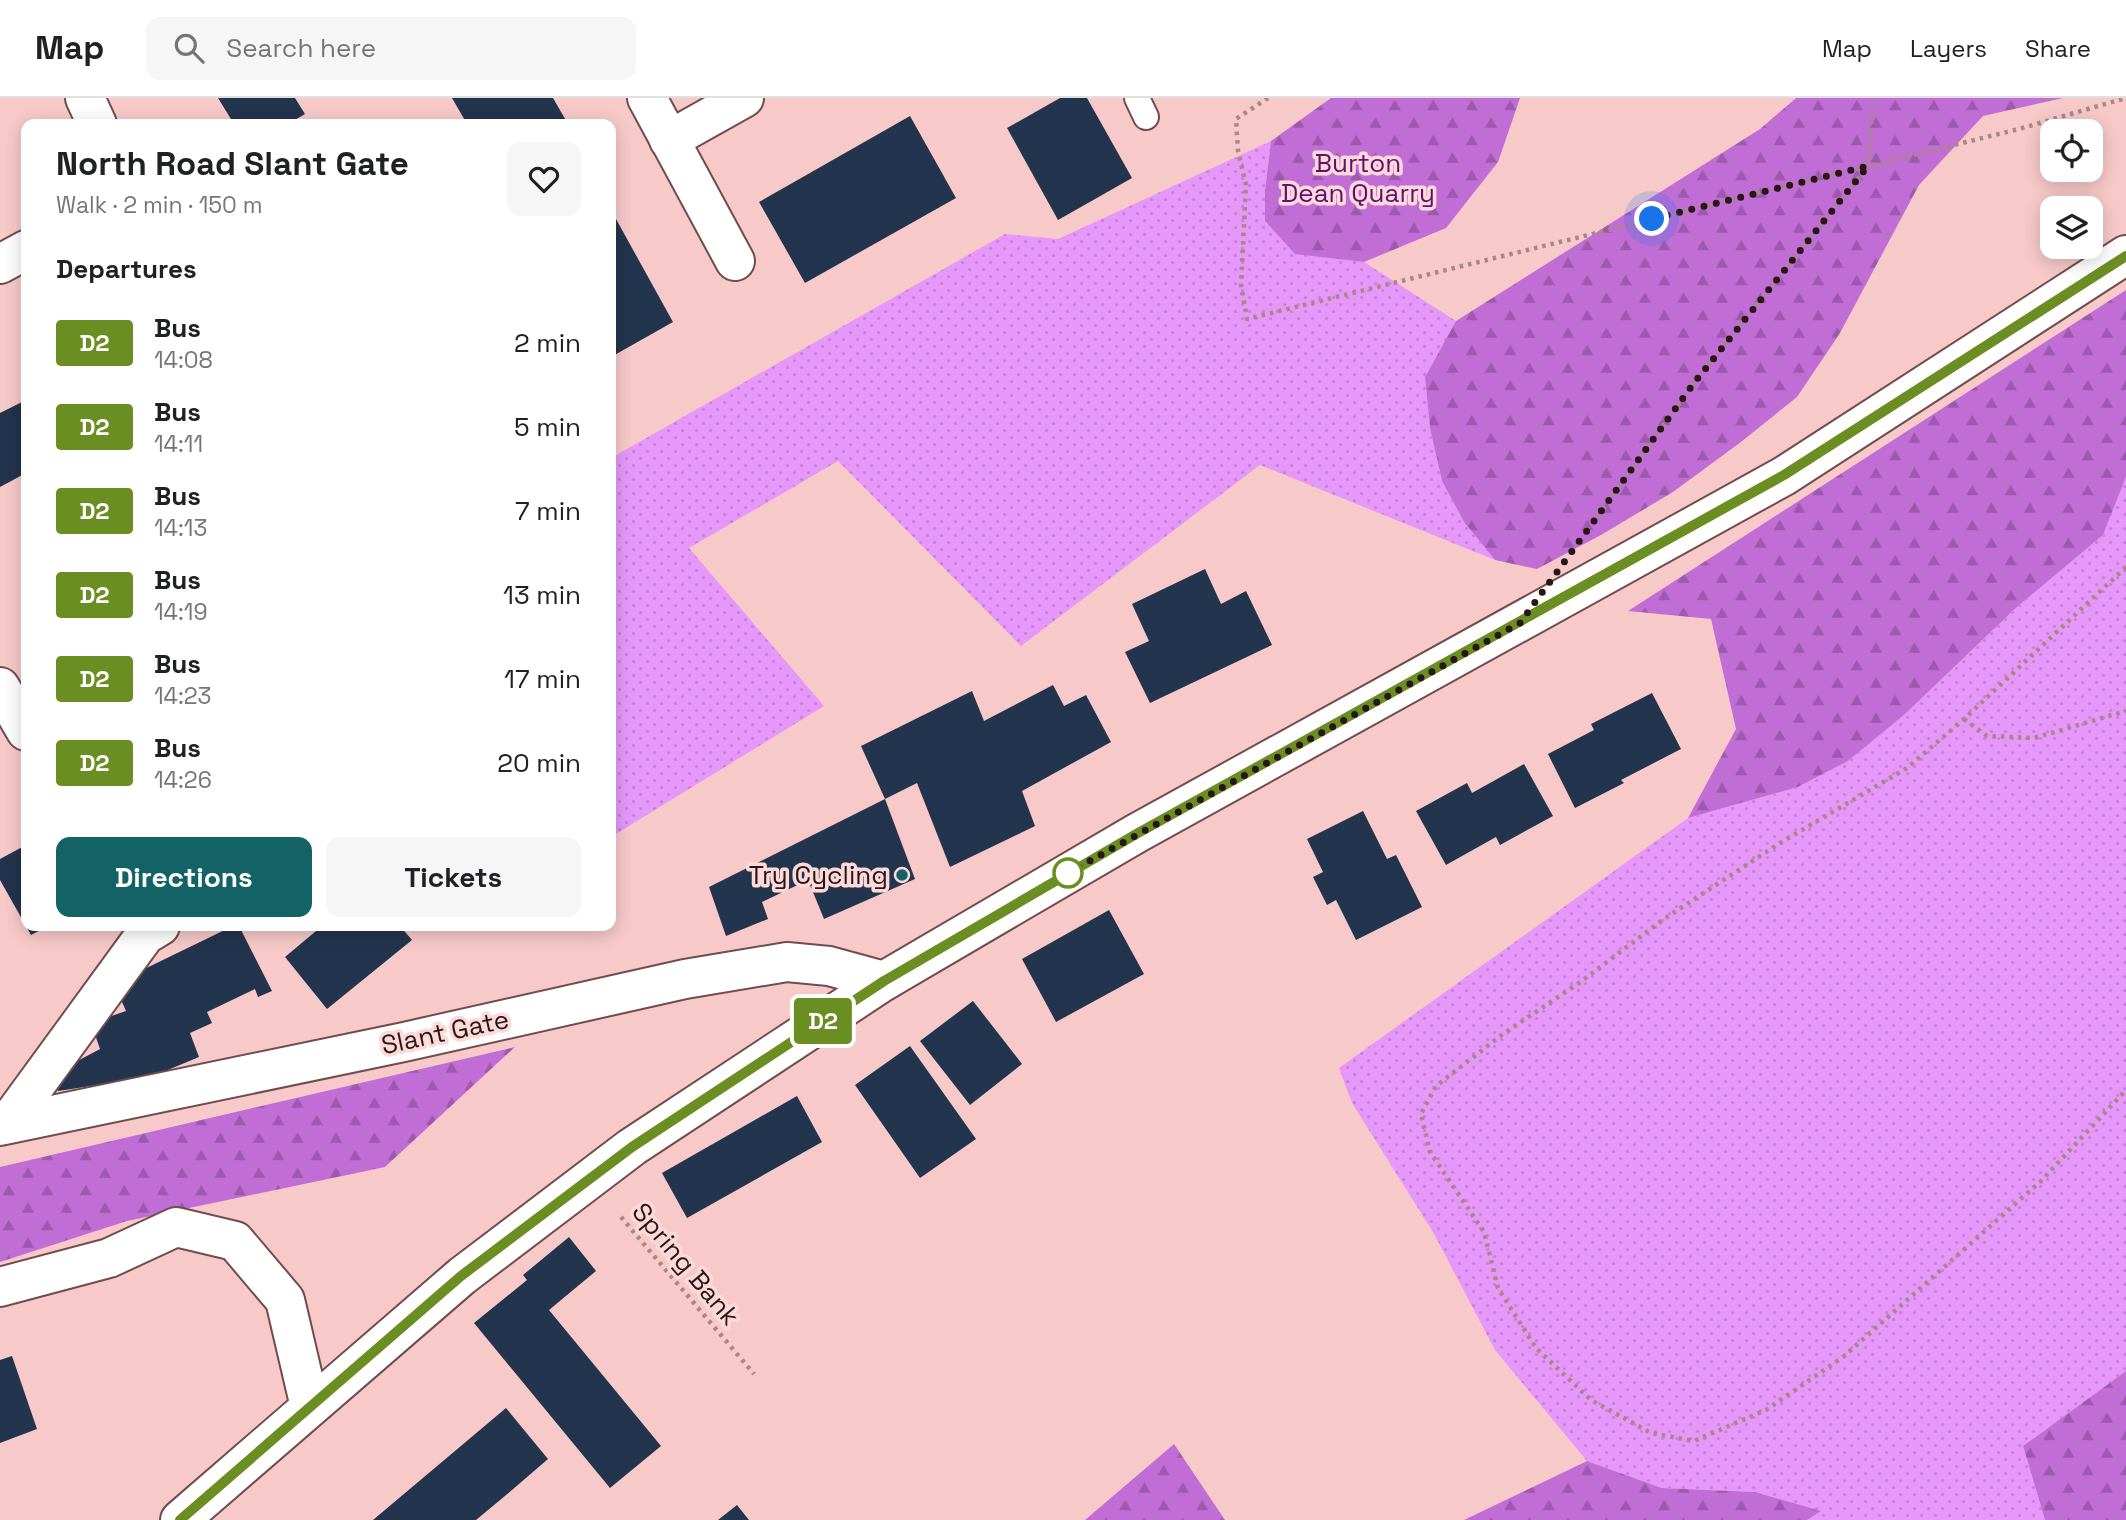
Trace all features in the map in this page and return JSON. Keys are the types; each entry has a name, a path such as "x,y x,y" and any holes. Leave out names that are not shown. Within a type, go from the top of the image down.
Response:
{"main road":[{"path":"85,98 95,119"},
{"path":"647,98 735,261"},
{"path":"669,140 744,98"},
{"path":"0,264 21,253"},
{"path":"180,1520 461,1276 632,1147 884,981 1138,833 1784,475 2126,256"},
{"path":"0,687 21,723"},
{"name":"Slant Gate","path":"3,1125 147,931"},
{"name":"Slant Gate","path":"3,1125 404,1042 685,979 787,962 829,966 884,981"},
{"path":"0,1287 109,1258 176,1227 235,1241 285,1300 310,1407"}],"path":[{"path":"1268,98 1236,119 1238,151 1246,185 1241,285 1247,319 2019,129 2126,98"},
{"path":"1591,525 1694,383 1868,166 1873,98"},
{"path":"2126,567 1964,719 1907,768 1791,836 1664,919 1579,984 1503,1034 1436,1086 1422,1114 1430,1152 1484,1232 1499,1288 1536,1348 1591,1400 1651,1433 1694,1441 1766,1410 1843,1357 2041,1181 2126,1090"},
{"path":"1964,719 1987,736 2034,738 2126,711"},
{"name":"Spring Bank","path":"589,1179 754,1374"}],"shaded area":[{"path":"1271,141 1265,190 1265,221 1295,253 1364,262 1456,321 1425,377 1430,427 1442,481 1464,522 1495,560 1260,465 1021,646 838,461 689,548 824,706 616,834 616,455 1005,234 1058,239"},
{"path":"2126,477 2126,1371 2023,1446 2045,1520 1807,1520 1820,1511 1755,1492 1662,1488 1587,1461 1495,1350 1433,1232 1352,1103 1339,1068 1688,818 1798,787 1848,761 1904,715 2017,607 2103,535"}],"green space":[{"name":"Burton Dean Quarry","path":"1331,98 1520,98 1498,162 1446,228 1364,262 1295,254 1265,221 1265,190 1271,141"},
{"path":"1796,98 2063,98 1983,116 1919,185 1840,333 1797,397 1673,492 1601,535 1537,569 1495,560 1464,522 1442,481 1430,428 1425,377 1456,321 1760,129"},
{"path":"2126,290 2126,477 2103,535 2017,607 1904,715 1848,761 1798,787 1688,818 1736,729 1711,619 1628,611"},
{"path":"515,1047 385,1167 127,1221 0,1262 0,1167"},
{"path":"2126,1371 2126,1520 2045,1520 2023,1446"},
{"path":"1174,1444 1225,1520 1085,1520"},
{"path":"1587,1461 1662,1488 1755,1492 1821,1511 1807,1520 1464,1520"}],"building":[{"path":"218,98 295,98 305,114 296,119 231,119"},
{"path":"452,98 553,98 565,119 464,119"},
{"path":"1060,98 1087,98 1132,178 1058,220 1007,128"},
{"path":"910,116 956,198 805,283 759,202"},
{"path":"616,219 673,322 616,354"},
{"path":"21,402 21,476 0,487 0,413"},
{"path":"1205,569 1221,604 1246,591 1272,645 1150,703 1125,652 1149,641 1132,604"},
{"path":"1053,685 1064,706 1086,695 1111,742 1022,791 1035,826 950,867 917,783 885,799 861,746 972,691 984,721"},
{"path":"1652,693 1681,749 1575,808 1548,754 1594,730 1591,724"},
{"path":"1524,764 1553,816 1500,845 1496,837 1446,865 1416,811 1467,783 1472,793"},
{"path":"885,799 915,879 824,919 808,880 762,902 768,919 726,936 709,887"},
{"path":"1363,811 1387,859 1396,855 1422,907 1356,940 1336,900 1327,905 1313,877 1323,872 1307,839"},
{"path":"21,848 21,917 0,880 0,859"},
{"path":"1109,910 1144,974 1056,1022 1022,959"},
{"path":"223,931 242,931 272,991 258,997 255,989 207,1012 212,1023 190,1033 199,1057 151,1077 58,1091 53,1074 100,1049 91,1023 126,1011 118,993 134,974"},
{"path":"316,931 404,931 412,940 327,1009 285,957"},
{"path":"973,1001 1022,1064 970,1105 920,1041"},
{"path":"910,1046 976,1139 920,1178 855,1085"},
{"path":"797,1096 822,1142 687,1218 662,1173"},
{"path":"569,1237 596,1271 549,1310 661,1446 610,1488 474,1323 527,1280 523,1275"},
{"path":"12,1356 37,1429 0,1443 0,1360"},
{"path":"506,1408 548,1459 512,1490 476,1520 373,1520"},
{"path":"737,1505 749,1520 718,1520"}],"bus line":[{"name":"D2","path":"180,1520 461,1276 632,1147 884,981 1138,833 1784,475 2126,256"}],"place":[{"name":"Try Cycling","path":"902,875"}],"route":[{"path":"1068,873 1520,623 1694,383 1868,166 1652,219"}]}
